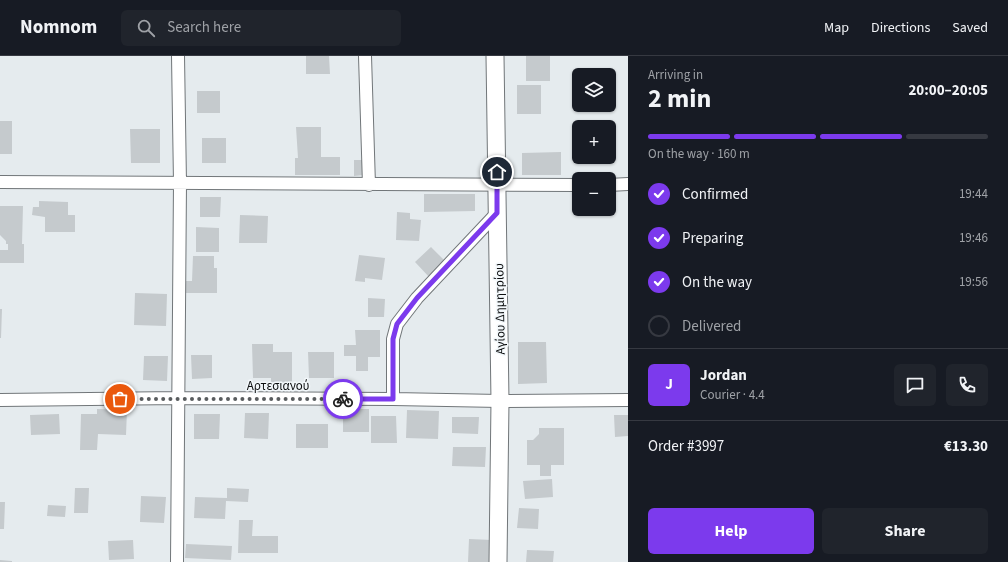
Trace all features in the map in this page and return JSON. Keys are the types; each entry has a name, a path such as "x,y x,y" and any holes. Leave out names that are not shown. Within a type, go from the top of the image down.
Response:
{"street":[{"path":"177,562 180,183 178,56"},
{"path":"365,56 369,185"},
{"name":"Αγίου Δημητρίου","path":"496,56 500,401 498,562"},
{"path":"0,182 497,186 572,185"},
{"path":"616,185 628,184"},
{"path":"393,399 393,339 397,324 417,298 497,213"},
{"name":"Αρτεσιανού","path":"0,400 179,398 500,401 628,400"}],"building":[{"path":"306,56 329,56 330,74 306,74"},
{"path":"526,56 550,56 550,81 526,81"},
{"path":"517,85 541,85 541,114 517,114"},
{"path":"197,91 220,91 220,113 197,113"},
{"path":"0,121 12,121 12,154 0,154"},
{"path":"296,127 321,127 321,157 340,157 340,175 295,175 295,158 298,158"},
{"path":"130,129 160,129 160,163 131,163"},
{"path":"202,138 226,138 226,163 202,163"},
{"path":"561,152 561,175 522,175 522,153"},
{"path":"354,160 363,160 364,175 354,176"},
{"path":"424,194 475,194 475,211 424,212"},
{"path":"200,197 221,197 220,217 200,217"},
{"path":"39,201 68,202 68,215 75,215 75,232 45,232 45,217 32,215 33,207 39,207"},
{"path":"0,206 23,206 22,244 24,244 24,263 0,263 0,250 8,250 8,244 6,244 6,241 0,235"},
{"path":"397,212 410,213 410,219 421,220 419,241 396,240"},
{"path":"240,215 268,216 267,243 239,243"},
{"path":"196,227 219,228 219,252 196,252"},
{"path":"431,247 446,262 430,278 415,262"},
{"path":"359,255 385,258 382,280 365,278 365,282 355,281"},
{"path":"193,256 214,256 214,268 217,268 217,293 186,293 186,281 192,281"},
{"path":"135,293 167,294 166,326 134,325"},
{"path":"368,298 385,299 384,317 368,317"},
{"path":"0,309 2,309 1,338 0,338"},
{"path":"355,330 380,330 380,357 368,357 368,371 356,371 356,356 344,356 344,345 356,345"},
{"path":"518,342 546,342 547,383 518,384"},
{"path":"252,344 273,344 273,352 292,352 292,383 271,383 271,378 253,378"},
{"path":"308,352 334,352 334,378 309,378"},
{"path":"191,355 212,355 212,378 192,379"},
{"path":"144,356 168,356 167,381 143,380"},
{"path":"97,409 127,410 126,435 98,434 97,450 80,450 81,414 97,414"},
{"path":"343,409 369,409 369,432 343,432"},
{"path":"407,410 439,411 438,439 406,438"},
{"path":"245,413 269,413 268,439 244,438"},
{"path":"59,414 60,434 31,435 30,415"},
{"path":"194,414 220,414 219,439 194,439"},
{"path":"614,415 628,415 628,436 615,437"},
{"path":"371,416 396,416 397,443 371,443"},
{"path":"452,417 479,417 478,434 452,433"},
{"path":"296,424 328,424 328,448 296,448"},
{"path":"539,428 564,428 564,465 551,465 551,476 540,476 540,465 527,465 527,440 533,440 539,434"},
{"path":"453,447 486,447 485,467 452,466"},
{"path":"552,479 553,497 525,499 523,481"},
{"path":"75,488 89,488 88,513 74,513"},
{"path":"227,488 249,489 248,502 226,501 225,519 194,518 195,497 227,498"},
{"path":"141,496 166,497 164,523 140,522"},
{"path":"0,502 5,502 4,529 0,529"},
{"path":"48,505 66,506 65,517 47,516"},
{"path":"519,508 539,509 538,529 517,528"},
{"path":"239,520 253,520 252,536 278,536 278,553 238,553"},
{"path":"469,539 492,540 492,562 468,562"},
{"path":"133,540 134,559 109,560 108,541"},
{"path":"186,544 232,546 231,560 185,558"},
{"path":"527,550 554,551 553,562 526,562"},
{"path":"0,560 12,561 12,562 0,562"}],"way so far":[{"path":"120,399 343,399"}],"route":[{"path":"343,399 393,399 393,339 397,324 417,298 463,251 497,213 497,172"}]}
